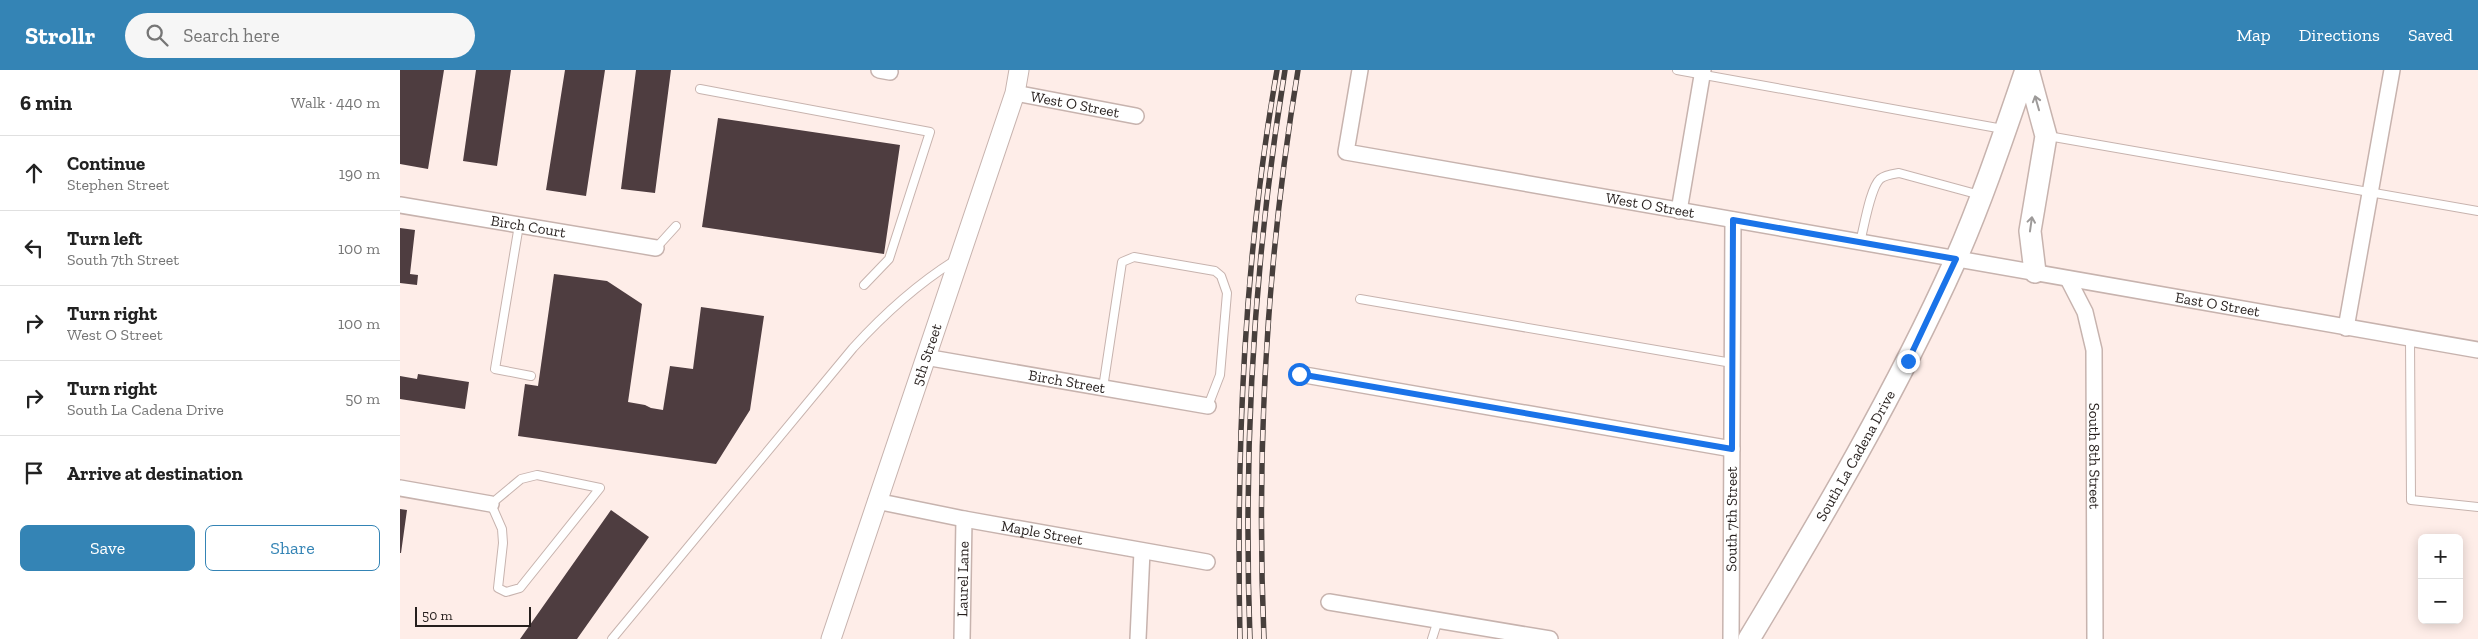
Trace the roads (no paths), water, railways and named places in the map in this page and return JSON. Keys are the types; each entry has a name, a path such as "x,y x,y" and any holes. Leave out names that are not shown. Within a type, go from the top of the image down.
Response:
{"main road":[{"name":"South La Cadena Drive","path":"1749,639 1860,449 1916,344 1956,259 2027,70"},
{"path":"2027,70 2046,136 2030,231 2035,272"}],"street":[{"name":"5th Street","path":"831,639 1015,93 1019,70"},
{"name":"West O Street","path":"1360,70 1346,152 1956,259"},
{"path":"2346,328 2392,70"},
{"path":"1679,211 1703,72"},
{"name":"West O Street","path":"1015,93 1136,116"},
{"name":"Birch Court","path":"400,205 656,248"},
{"name":"South 7th Street","path":"1731,639 1733,220"},
{"name":"East O Street","path":"1956,259 2478,350"},
{"name":"South 8th Street","path":"2068,279 2085,312 2094,350 2095,639"},
{"name":"Birch Street","path":"925,357 1208,406"},
{"path":"1299,374 1732,449"},
{"path":"400,488 491,504"},
{"name":"Maple Street","path":"876,501 964,519 1207,562"},
{"name":"Laurel Lane","path":"962,639 964,519"},
{"path":"1138,639 1142,551"},
{"path":"1329,602 1534,638 1550,639"}],"lane":[{"path":"1677,70 1703,72 2005,130"},
{"path":"700,89 930,132 889,259 864,284"},
{"path":"2046,136 2478,211"},
{"path":"1860,242 1874,188 1880,178 1890,174 1899,173 1980,195"},
{"path":"519,225 495,369 532,376"},
{"path":"656,248 676,226"},
{"path":"612,639 853,348 923,281 960,257"},
{"path":"1103,388 1122,262 1126,258 1134,257 1215,271 1222,276 1227,293 1220,374 1208,406"},
{"path":"1360,299 1732,363"},
{"path":"2410,338 2411,500 2478,506"},
{"path":"528,476 547,477 600,488 520,588 506,592 498,588 503,543 502,529 491,504 521,479 528,476"},
{"path":"1432,639 1438,620"}],"railway":[{"path":"1240,639 1239,496 1245,353 1257,211 1277,70"},
{"path":"1250,639 1248,496 1253,353 1265,211 1285,70"},
{"path":"1264,639 1262,496 1266,353 1278,211 1298,70"}]}
